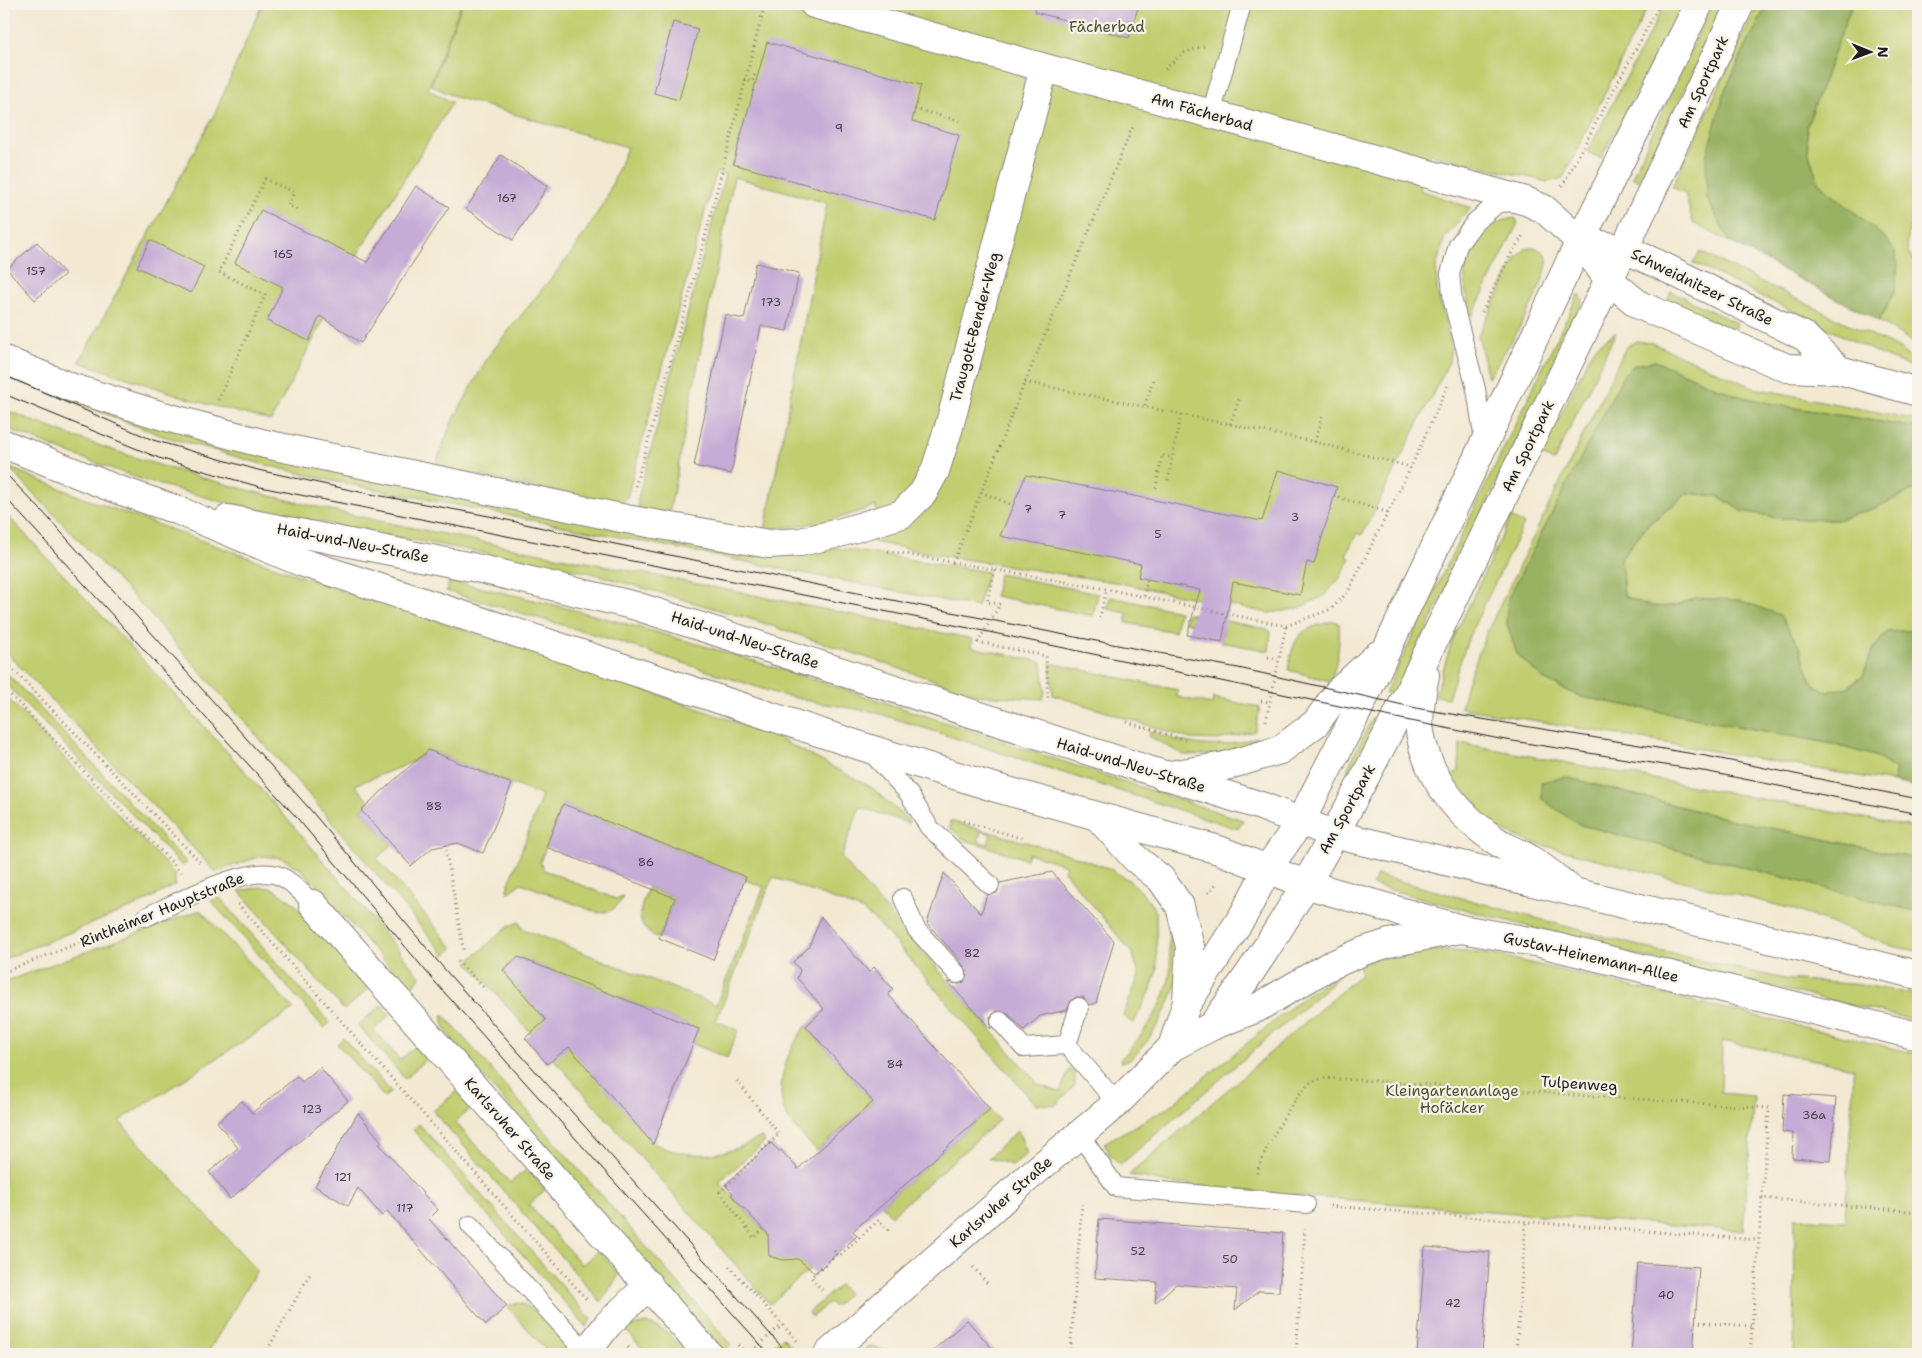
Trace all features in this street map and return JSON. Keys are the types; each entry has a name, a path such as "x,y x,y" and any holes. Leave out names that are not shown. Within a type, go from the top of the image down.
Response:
{"street":[{"name":"Am Fächerbad","path":"814,4 1535,205 1580,242"},
{"path":"1699,4 1580,242 1485,444 1300,822 1333,834 1918,975"},
{"name":"Am Sportpark","path":"1305,884 1396,718 1624,249 1740,4"},
{"name":"Traugott-Bender-Weg","path":"626,519 769,544 800,542 840,533 902,514 923,493 935,471 948,427 1044,68"},
{"name":"Schweidnitzer Straße","path":"1580,242 1624,249 1658,264 1805,337 1839,370"},
{"name":"Schweidnitzer Straße","path":"1580,242 1609,280 1639,305 1787,368 1839,370 1918,392"},
{"path":"4,360 70,387 265,444 626,519"},
{"name":"Haid-und-Neu-Straße","path":"4,444 114,488 177,510 301,562 868,748 1099,818 1219,850 1268,868"},
{"name":"Haid-und-Neu-Straße","path":"177,510 313,534 463,565 636,606 1261,806 1300,822"},
{"path":"1435,636 1422,694 1419,722 1433,776 1461,812 1481,830 1501,844 1531,860 1574,892"},
{"path":"1163,776 1225,766 1272,753 1296,740 1316,723 1339,691 1386,648"},
{"path":"1099,818 1136,860 1161,879 1180,906 1190,948 1186,1004"},
{"name":"Karlsruher Straße","path":"1172,1047 1186,1004 1244,914 1268,868 1300,822"},
{"name":"Gustav-Heinemann-Allee","path":"1268,868 1305,884 1462,929 1540,943 1918,1036"},
{"name":"Karlsruher Straße","path":"816,1351 1080,1135 1117,1103 1172,1047 1212,1026 1247,980 1305,884"},
{"name":"Karlsruher Straße","path":"313,904 708,1354"},
{"path":"1212,1026 1257,1008 1327,967 1364,951 1389,943 1462,929"},
{"path":"586,1353 608,1324 649,1285"}],"lane":[{"path":"1211,114 1242,4"},
{"path":"1485,444 1476,388 1453,302 1450,274 1458,245 1475,222 1498,203 1535,205"},
{"path":"868,748 909,794 929,827 990,885"},
{"name":"Rintheimer Hauptstraße","path":"146,917 199,893 248,874 277,875 296,887 313,904"},
{"path":"902,898 916,929 957,974"},
{"path":"1067,1045 1079,1007"},
{"path":"1000,1021 1024,1048 1067,1045"},
{"path":"1067,1045 1117,1103"},
{"path":"1080,1135 1116,1188 1306,1204"},
{"path":"470,1226 586,1353"}],"path":[{"path":"626,519 698,264 744,79 765,4"},
{"path":"1540,4 1547,6"},
{"path":"880,550 1144,596 1286,626 1331,609 1348,592 1389,513 1465,346 1511,254 1527,229 1535,205 1568,180 1626,63 1660,4"},
{"path":"953,563 1004,440 1025,382 1146,96 1164,71 1182,52 1203,46 1232,42"},
{"path":"744,79 752,82 754,74 757,75"},
{"path":"915,109 960,121"},
{"path":"205,428 265,296 219,272 265,179 294,192 288,205 300,211"},
{"path":"1145,405 1153,380"},
{"path":"1025,382 1145,405 1315,442 1411,467"},
{"path":"1230,424 1240,397"},
{"path":"1168,480 1181,413"},
{"path":"1315,442 1322,416"},
{"path":"1156,488 1162,455 1173,458"},
{"path":"981,492 1012,505"},
{"path":"1334,496 1389,513"},
{"path":"995,570 987,602 1000,604 978,642 1046,656 1048,699"},
{"path":"1144,596 1148,576"},
{"path":"1100,618 1106,589"},
{"path":"1272,753 1264,733 1286,626"},
{"path":"1268,657 1278,659"},
{"path":"4,660 221,884 608,1324"},
{"path":"4,688 199,893"},
{"path":"1262,701 1270,702"},
{"path":"1126,722 1192,741"},
{"path":"959,820 1024,839"},
{"path":"445,845 464,953"},
{"name":"Rintheimer Hauptstraße","path":"4,972 146,917"},
{"path":"458,960 486,990"},
{"name":"Tulpenweg","path":"1259,1161 1294,1102 1311,1082 1323,1078 1769,1108 1762,1198"},
{"path":"738,1081 779,1134 720,1192 754,1238 763,1229"},
{"path":"1750,1354 1762,1198 1918,1212"},
{"path":"1070,1354 1082,1204"},
{"path":"1296,1354 1306,1204"},
{"path":"1329,1206 1758,1240"},
{"path":"822,1290 811,1277 837,1254 839,1256 843,1253 879,1220 890,1232"},
{"path":"1516,1354 1526,1222"},
{"path":"832,1249 837,1254"},
{"path":"968,1260 988,1284"},
{"path":"729,1266 782,1325 816,1351"},
{"path":"265,1354 312,1272"},
{"path":"1695,1322 1752,1326"},
{"path":"748,1354 782,1325"}],"green space":[{"path":"262,4 461,4 428,89 452,103 356,257 271,421 199,402 79,362 216,111"},
{"name":"Fächerbad","path":"462,4 1649,4 1563,178 1548,182 1429,154 1420,190 1471,208 1445,237 1436,267 1437,290 1451,344 1449,362 1362,535 1357,533 1346,555 1350,558 1340,578 1324,596 1297,609 1268,613 1114,582 950,557 873,542 876,506 830,521 765,530 827,203 734,177 669,514 638,508 638,498 725,175 716,172 627,497 621,504 435,467 450,426 489,355 574,250 606,199 627,147 455,97 431,85"},
{"path":"1665,4 1684,4 1601,158 1587,152"},
{"path":"1712,4 1727,4 1639,181 1632,177"},
{"path":"1758,4 1767,4 1725,90 1707,198 1730,242 1693,223 1685,193 1672,187"},
{"path":"1767,4 1852,4 1807,126 1808,151 1818,182 1885,238 1895,251 1898,266 1895,290 1879,321 1730,242 1707,198 1706,156 1725,90"},
{"path":"1852,4 1918,4 1918,216 1912,217 1907,243 1908,252 1918,266 1918,338 1911,341 1879,321 1887,309 1885,238 1818,182 1808,151 1807,126"},
{"path":"1515,218 1518,223 1472,316 1467,301 1465,285 1469,255 1475,242 1485,231 1498,223"},
{"path":"1532,247 1547,255 1547,267 1542,282 1525,317 1488,378 1478,335 1517,257 1525,249"},
{"path":"1700,252 1900,349 1913,361 1918,369 1886,357 1693,263"},
{"path":"1671,291 1736,323 1735,327 1730,330 1668,300"},
{"path":"1578,295 1581,295 1583,301 1396,694 1385,693"},
{"path":"1616,332 1554,461 1541,455 1591,353 1599,344"},
{"path":"1636,341 1652,343 1755,388 1918,420 1918,428 1783,406 1735,395 1655,361 1506,621 1517,654 1543,679 1581,697 1828,743 1875,756 1896,770 1893,782 1461,708 1467,683 1486,634 1626,347"},
{"path":"1655,361 1735,395 1783,406 1918,428 1918,488 1875,508 1837,520 1781,518 1742,511 1718,496 1688,493 1648,524 1621,558 1624,596 1651,607 1675,606 1696,598 1739,600 1780,615 1799,646 1812,683 1828,692 1848,687 1863,676 1872,651 1887,632 1916,630 1910,750 1918,752 1918,787 1893,782 1896,770 1875,756 1828,743 1581,697 1543,679 1517,654 1506,621 1508,598 1624,374 1634,365"},
{"path":"64,398 831,547 988,572 977,607 333,481 258,463 160,435"},
{"path":"4,409 136,458 270,496 407,527 973,639 971,647 1042,662 1045,691 1043,699 979,695 754,620 591,573 344,527 223,502 146,481 4,427"},
{"path":"8,467 86,499 345,592 530,650 768,733 871,787 909,821 908,823 860,807 841,858 1039,1085 1060,1092 1069,1070 1075,1071 1075,1085 1056,1105 1035,1104 880,925 862,910 773,877 716,1021 738,1030 727,1058 693,1044 698,1029 518,957 503,970 653,1143 666,1149 680,1152 707,1154 735,1149 761,1137 765,1142 719,1182 771,1238 772,1256 782,1260 794,1255 810,1269 770,1304 468,962 506,928 519,922 523,929 716,1005 764,887 745,880 746,877 563,804 540,862 544,870 616,899 623,896 619,904 607,912 598,913 521,883 508,893 507,889 542,796 428,750 415,761 355,785 369,802 361,810 392,845 377,858 453,948 445,955 304,789 146,610"},
{"path":"1918,488 1916,630 1887,632 1872,651 1863,676 1848,687 1828,692 1812,684 1799,646 1696,598 1676,605 1652,606 1624,596 1621,558 1645,528 1688,493 1718,496 1742,511 1781,518 1837,520 1875,508"},
{"path":"4,512 217,740 320,857 420,977 413,986 407,986 302,870 282,858 261,856 216,872 4,650"},
{"path":"1511,517 1524,524 1469,636 1448,698 1435,696 1452,641"},
{"path":"999,574 1098,594 1093,616 995,596"},
{"path":"450,581 650,630 750,660 1243,820 1238,829 874,712 778,694 613,640 446,591"},
{"path":"1110,597 1179,611 1175,632 1126,623 1127,613 1107,609"},
{"path":"1187,613 1267,629 1271,632 1269,651 1221,642 1224,630 1185,622"},
{"path":"1334,621 1339,623 1339,645 1337,660 1330,681 1288,670 1293,648 1300,635 1313,627"},
{"path":"1050,663 1178,690 1177,697 1212,704 1213,698 1260,707 1255,731 1218,740 1191,739 1053,695"},
{"path":"4,670 187,863 182,866 4,682"},
{"path":"4,694 175,874 175,885 138,905 4,959"},
{"path":"1372,718 1382,720 1359,772 1347,770"},
{"path":"1150,731 1177,740 1203,745 1242,742 1256,737 1256,746 1215,755 1183,755 1149,736"},
{"path":"1460,743 1918,828 1918,859 1729,819 1565,777 1577,824 1918,912 1918,951 1895,947 1792,909 1530,842 1499,829 1480,815 1449,778 1459,771"},
{"path":"1565,777 1729,819 1918,859 1918,912 1577,824 1542,799 1541,782"},
{"path":"950,821 1065,853 1108,868 1130,881 1141,891 1156,911 1157,970 1150,992 1133,1024 1123,1015 1139,976 1133,954 1064,871 1066,865 1028,853 1026,859 965,840 950,828","holes":["981,831 991,834 988,844 978,841"]},
{"path":"1377,875 1646,948 1785,979 1863,985 1918,995 1918,1021 1636,955 1372,885"},
{"path":"261,887 272,888 294,903 368,989 344,1010 239,891"},
{"path":"648,887 675,898 659,938 650,934 640,917"},
{"path":"220,898 330,1023 324,1028 211,901"},
{"path":"200,910 294,1009 119,1121 257,1270 207,1354 4,1354 4,982"},
{"path":"1173,924 1178,953 1174,991 1163,1015 1147,1041 1138,1052 1121,1062 1120,1060 1158,1009 1168,985 1170,973 1169,935"},
{"name":"Kleingartenanlage Hofäcker","path":"1435,950 1481,953 1505,957 1918,1054 1918,1354 1794,1354 1795,1218 1845,1221 1854,1068 1722,1041 1721,1093 1754,1096 1743,1231 1311,1197 1168,1183 1129,1175 1361,974 1359,964 1405,951"},
{"path":"1339,975 1331,984 1120,1165 1110,1155 1104,1143 1169,1107 1312,990"},
{"path":"382,1005 390,1015 374,1030 400,1060 417,1045 428,1057 405,1079 358,1025"},
{"path":"443,1014 731,1344 725,1351 469,1061 448,1033 443,1020"},
{"path":"806,1026 873,1102 817,1151 787,1117 782,1102 782,1078 785,1067 799,1035"},
{"path":"343,1038 391,1092 384,1097 337,1044"},
{"path":"457,1091 472,1107 455,1122 510,1183 527,1169 545,1190 529,1205 582,1265 599,1250 619,1275 601,1302 433,1111"},
{"path":"990,1109 999,1120 891,1216 882,1205"},
{"path":"419,1124 591,1319 586,1327 413,1130"},
{"path":"1018,1130 1027,1154 1012,1165 988,1158"},
{"path":"840,1285 848,1294 834,1307 829,1302 812,1317 808,1313"},
{"path":"518,1303 532,1309 548,1323 560,1340 564,1348 564,1354 549,1354 507,1306"},
{"path":"646,1323 659,1328 669,1335 688,1354 647,1354 624,1328"},
{"path":"783,1337 797,1354 764,1354"},
{"path":"868,1346 894,1353 859,1354"}],"building":[{"path":"1036,4 1139,4 1129,38 1035,12"},
{"path":"673,22 698,29 679,100 654,93"},
{"path":"767,42 921,85 912,121 959,135 935,220 733,164"},
{"path":"501,155 548,186 513,240 466,209"},
{"path":"416,186 449,207 361,343 320,316 309,341 267,321 283,287 235,263 261,210 367,262"},
{"path":"150,240 204,267 191,293 137,267"},
{"path":"37,242 65,274 35,300 7,269"},
{"path":"756,263 799,273 787,331 761,326 731,474 694,466 725,315 744,319"},
{"path":"1278,470 1337,487 1314,564 1307,562 1300,595 1233,582 1222,642 1187,635 1200,590 1138,577 1141,564 1000,536 1026,475 1262,521"},
{"path":"428,750 512,784 483,853 458,843 432,848 411,866 361,810"},
{"path":"563,804 746,877 713,960 659,938 675,898 546,847"},
{"path":"1052,872 1114,941 1096,1003 1089,1005 1083,997 1076,997 1072,1000 1067,1010 1040,1016 1024,1030 1008,1014 997,1011 990,1017 991,1029 948,982 959,984 964,982 967,971 927,923 944,873 981,914 987,895 997,893 1000,883"},
{"path":"821,917 869,972 874,967 893,989 888,994 990,1109 853,1231 857,1236 815,1273 798,1259 782,1260 769,1256 768,1234 731,1195 733,1193 725,1185 771,1143 779,1151 781,1150 798,1169 873,1102 806,1026 824,1009 797,978 800,970 793,962 809,947"},
{"path":"518,957 699,1029 653,1144 569,1047 547,1064 525,1038 546,1020 503,970"},
{"path":"320,1067 348,1101 230,1199 209,1172 238,1148 217,1122 242,1101 252,1113 297,1076 302,1082"},
{"path":"1784,1094 1836,1098 1831,1161 1792,1158 1793,1133 1782,1132"},
{"path":"358,1113 382,1142 379,1144 438,1210 429,1219 507,1306 486,1325 387,1211 382,1216 358,1188 348,1206 315,1186"},
{"path":"1099,1219 1283,1233 1279,1292 1259,1291 1235,1310 1237,1289 1176,1284 1155,1303 1157,1282 1095,1278"},
{"path":"1425,1247 1490,1252 1482,1354 1417,1354"},
{"path":"1638,1263 1699,1267 1693,1354 1631,1354"},
{"path":"967,1320 997,1354 929,1354"}],"tram line":[{"path":"4,375 153,440 258,470 1065,635 1243,669 1421,709 1706,756 1918,799"},
{"path":"4,394 159,458 260,487 984,631 1500,739 1709,772 1918,814"},
{"path":"4,472 42,511 308,807 446,971 788,1354"},
{"path":"4,496 298,819 435,982 769,1354"}]}
